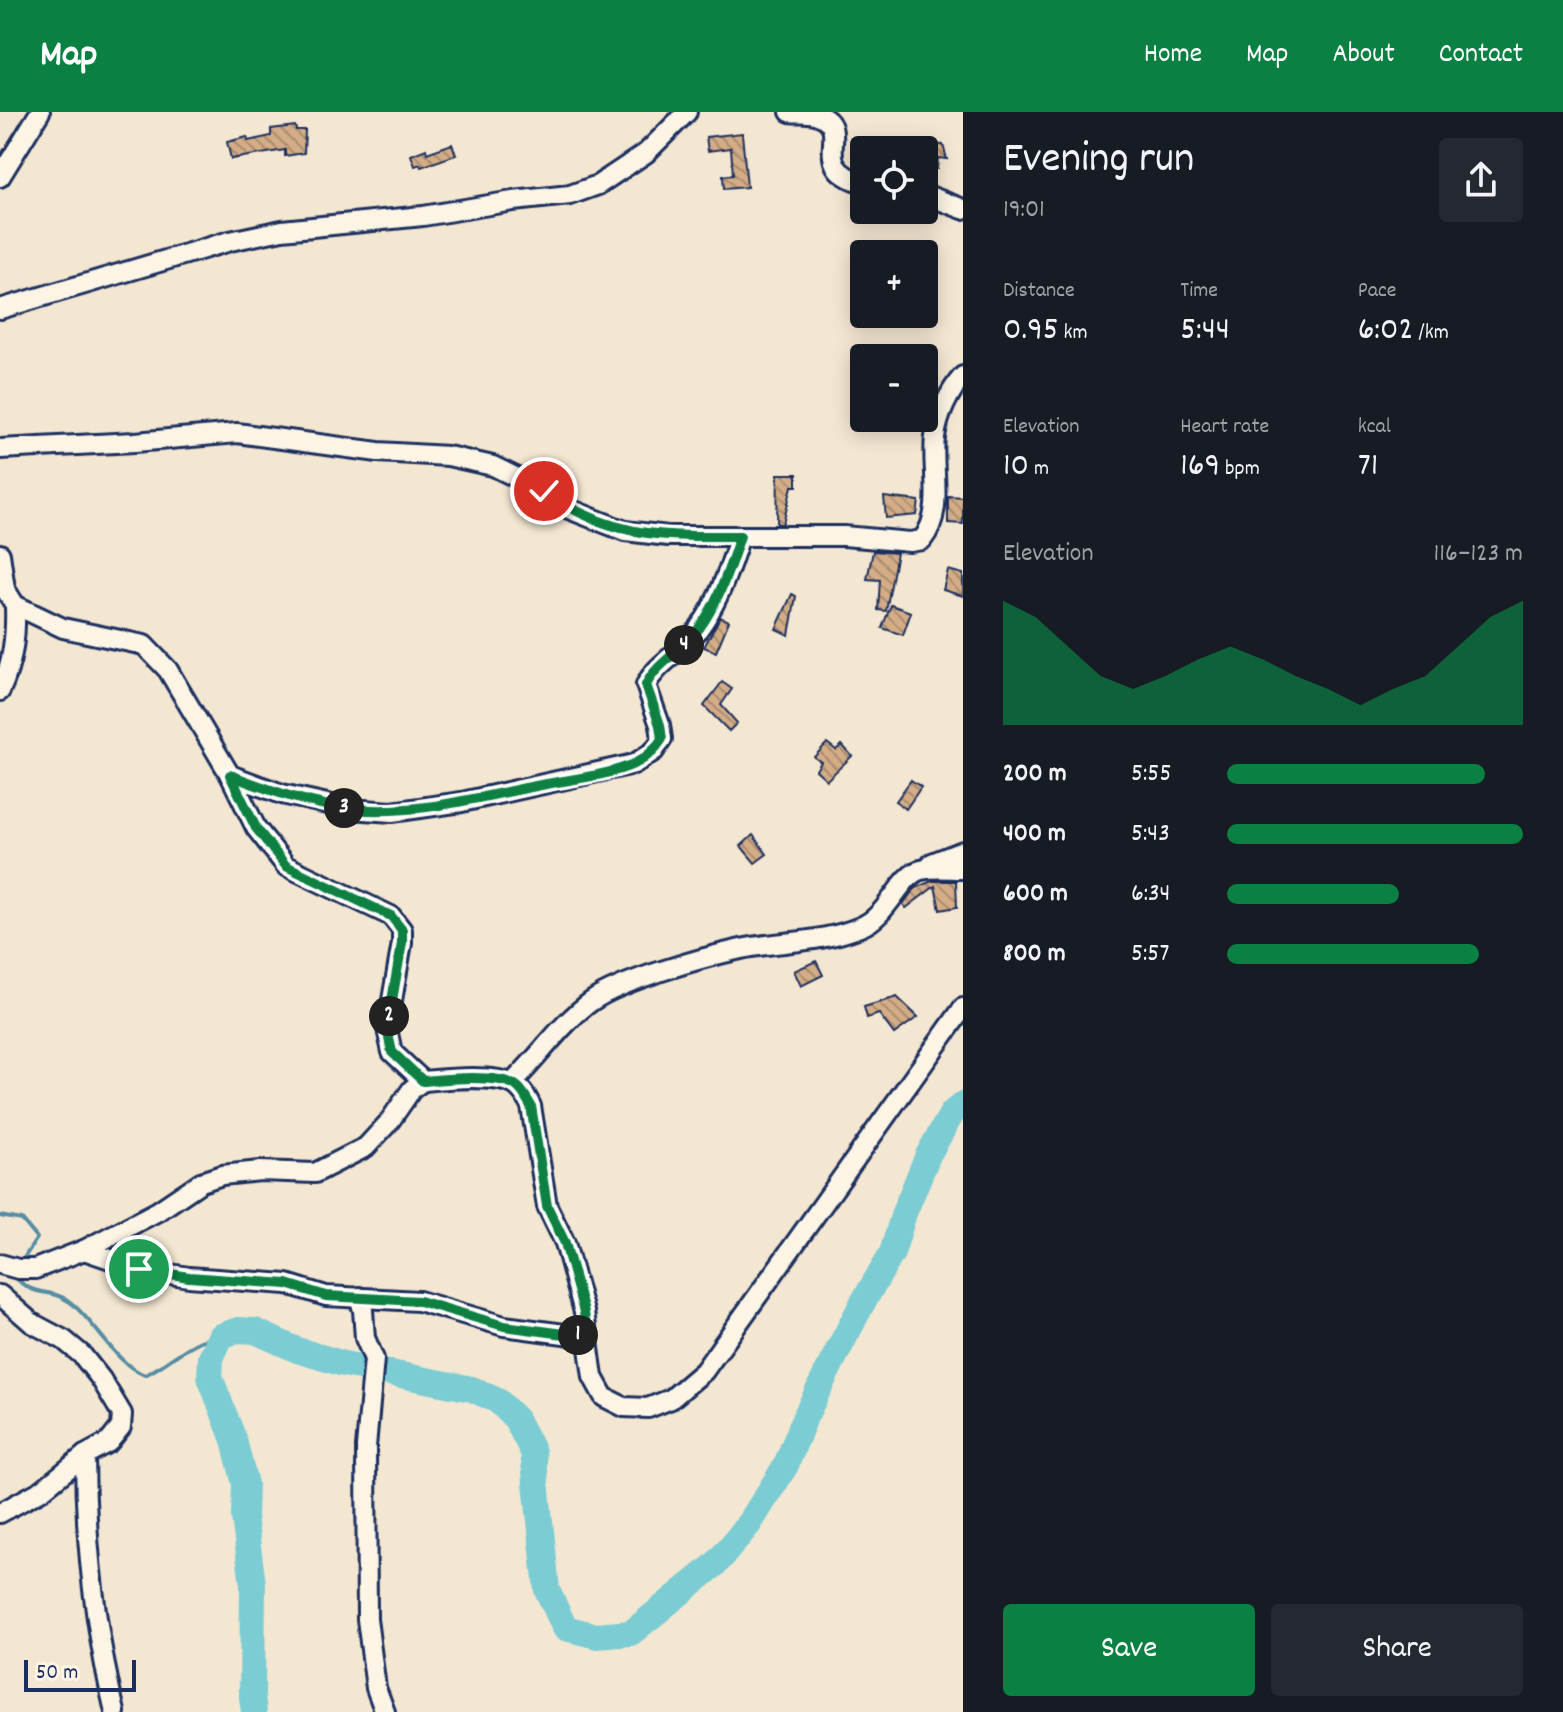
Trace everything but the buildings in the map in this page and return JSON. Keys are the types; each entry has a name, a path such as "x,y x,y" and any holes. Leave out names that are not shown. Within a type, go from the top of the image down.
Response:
{"street":[{"path":"0,177 40,112"},
{"path":"0,309 230,241 282,230 409,217 570,195 598,185 646,153 686,112 705,112"},
{"path":"790,112 815,114 827,120 834,131 833,161 837,171 850,179"},
{"path":"938,199 963,209"},
{"path":"0,449 237,433 378,452 448,456 493,466 544,491 569,509 625,531 668,536 844,536 910,542 922,540 929,532 935,515 935,436 950,390 963,376"},
{"path":"230,775 282,794 350,809 392,812 462,802 634,764 654,751 662,739 646,685 650,676 692,637 724,585 740,536"},
{"path":"0,554 16,632 10,669 0,691"},
{"path":"10,611 63,628 144,645 168,670 230,775 256,828 286,866 391,916 402,930 402,943 387,1029 392,1052 423,1081"},
{"path":"512,1083 571,1019 594,999 630,983 743,949 794,944 857,929 880,916 908,878 963,851"},
{"path":"919,871 963,869"},
{"path":"0,1264 18,1269 35,1269 84,1250 158,1211 201,1182 222,1175 260,1171 315,1173 366,1147 389,1122 412,1089 423,1081 469,1078 512,1083 523,1091 531,1106 547,1206 565,1243 584,1312 593,1377 604,1397 624,1407 648,1408 671,1399 704,1371 963,1008"},
{"path":"84,1250 139,1269 189,1277 287,1284 326,1296 419,1301 504,1326 587,1337"},
{"path":"0,1295 32,1323 64,1340 82,1355 122,1414 121,1427 109,1442 85,1455 42,1490 0,1513"},
{"path":"359,1297 365,1338 374,1359 366,1447 367,1619 376,1688 385,1712"},
{"path":"85,1455 85,1503 101,1652 115,1712"}],"waterway":[{"path":"254,1712 253,1584 244,1517 245,1484 234,1440 210,1377 211,1358 221,1336 238,1330 255,1331 297,1350 344,1364 472,1389 498,1401 516,1419 533,1452 547,1590 565,1628 597,1636 631,1633 716,1564 749,1524 786,1465 833,1360 892,1253 904,1213 928,1155 952,1113 963,1104"},
{"path":"0,1216 22,1220 37,1238 20,1264"},
{"path":"15,1276 28,1287 70,1302 124,1362 145,1375 200,1341 221,1336"}],"route":[{"path":"139,1269 189,1277 287,1284 326,1296 419,1301 504,1326 587,1337 584,1312 565,1243 547,1206 531,1106 523,1091 512,1083 469,1078 423,1081 392,1052 387,1029 402,930 391,916 286,866 256,828 230,775 282,794 350,809 392,812 462,802 599,774 634,764 654,751 662,739 646,685 650,676 692,637 724,585 740,536 668,536 625,531 569,509 544,491"}]}
